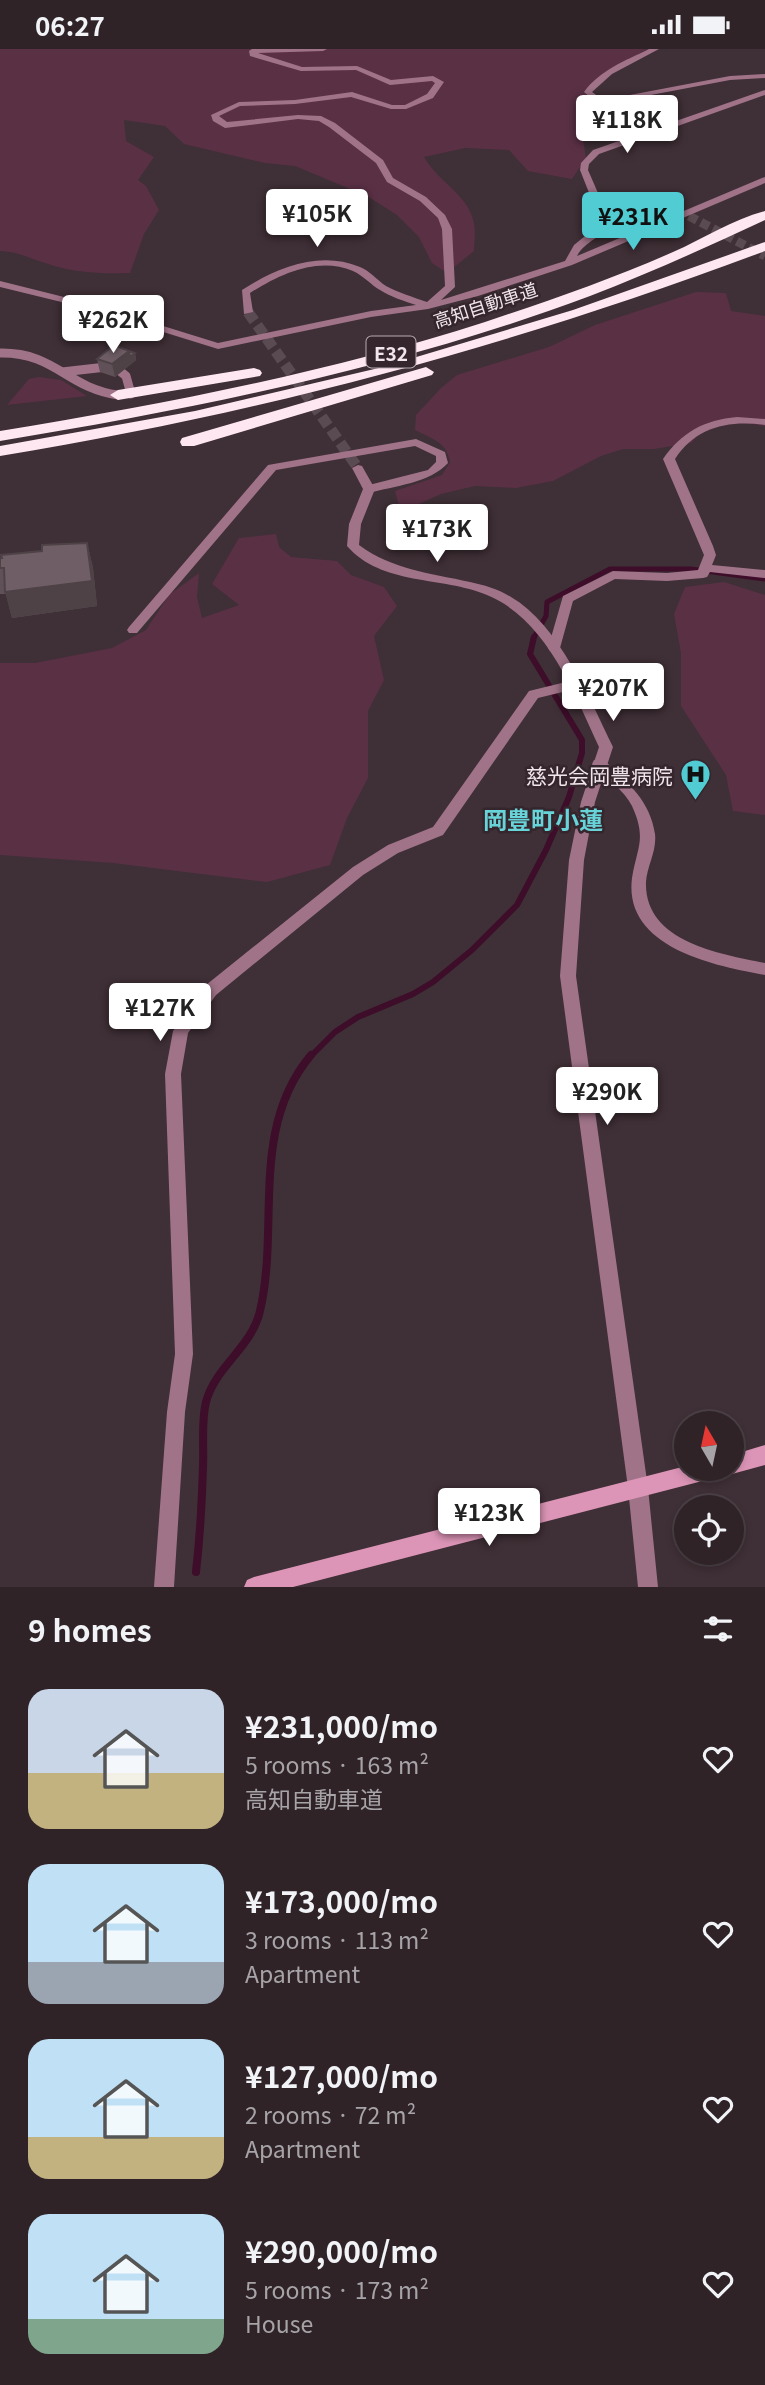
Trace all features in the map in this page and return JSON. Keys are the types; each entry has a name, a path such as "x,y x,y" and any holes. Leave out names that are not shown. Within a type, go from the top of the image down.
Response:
{"highway":[{"name":"高知自動車道","path":"0,436 149,409 340,366 461,334 655,265 765,215"},
{"name":"高知自動車道","path":"0,451 128,429 296,393 470,347 605,306 765,246"},
{"path":"125,394 333,359 569,297"},
{"path":"188,442 405,380 605,306"}],"main road":[{"path":"744,1461 765,1455"},
{"path":"254,1587 674,1479"}],"street":[{"path":"323,49 253,51 253,54 270,62 301,69 346,67 370,73 390,83 433,78 440,82 430,96 406,107 391,107 352,94 295,102 239,104 215,115 216,119 225,125 298,117 321,119 380,162 390,180 433,206 447,229 450,287 428,306"},
{"path":"655,49 608,75 591,86 588,92 597,99 614,100 730,78 765,76"},
{"path":"569,263 577,247 604,227 606,222 584,170 585,163 596,152 765,92"},
{"path":"0,284 89,306 218,346 371,314 428,306 569,263 765,180"},
{"path":"248,312 245,292 266,278 300,265 328,264 357,269 385,289 428,306"},
{"path":"704,570 710,555 708,546 669,459 675,447 689,434 713,422 752,419 765,422"},
{"path":"133,630 272,467 416,442 441,454 442,463 432,472 369,489"},
{"path":"358,468 369,489 355,524 353,546 363,555 416,577 492,592 531,622 554,648 606,747 581,833 570,893 568,976 638,1488 648,1587"},
{"path":"554,648 567,599 614,575 667,577 704,570 765,574"},
{"path":"164,1587 171,1538 176,1395 184,1355 173,1073 181,1031 211,990 358,871 393,849 438,831 534,694 574,685"},
{"path":"599,764 636,799 648,838 639,883 640,902 659,931 681,946 714,959 765,968"}],"lane":[{"path":"0,353 22,351 37,354 84,389 101,395 125,394 126,376 121,372"},
{"path":"62,372 106,367"}],"shaded area":[{"path":"0,49 647,49 605,76 586,93 590,114 582,134 586,158 572,179 528,171 509,150 465,148 424,157 466,204 474,223 474,251 447,273 432,263 419,237 397,215 367,196 295,166 265,163 184,144 165,126 124,120 126,141 154,157 138,180 146,186 159,210 144,234 130,273 109,273 68,269 0,251"},
{"path":"696,292 726,293 731,311 765,316 765,426 739,422 706,426 691,443 654,449 623,449 601,456 553,481 516,488 475,486 441,494 410,508 399,506 395,491 442,475 450,462 442,445 415,430 416,415 457,375 549,347 595,325"},
{"path":"39,377 61,380 87,396 7,405 29,379"},
{"path":"276,534 279,547 291,557 337,561 351,575 384,587 397,606 374,636 384,680 368,711 368,778 347,818 330,865 267,882 113,863 0,855 0,663 35,663 112,648 146,630 169,595 199,573 197,597 202,618 239,605 212,584 239,538"},
{"path":"724,582 765,595 765,815 733,811 726,775 681,706 681,653 674,614 685,587"}],"building":[{"path":"114,345 129,351 112,364 97,359"},
{"path":"87,543 92,581 5,592 4,568 0,568 1,555 42,551 42,545"}],"waterway":[{"path":"534,637 546,616 547,602 610,569 691,569 765,579"},
{"path":"310,1057 335,1032 358,1017 413,994 433,982 472,950 517,905 546,850 569,797 582,753 582,740 530,654 534,637"},
{"path":"196,1572 206,1402 217,1378 256,1324 260,1311 268,1245 273,1146 280,1114 292,1084 311,1055"}],"tunnel":[{"path":"689,216 765,256"},
{"path":"248,312 358,468"}],"place":[{"name":"慈光会岡豊病院","path":"696,802"}],"district":[{"name":"岡豊町小蓮","path":"543,818"}]}
